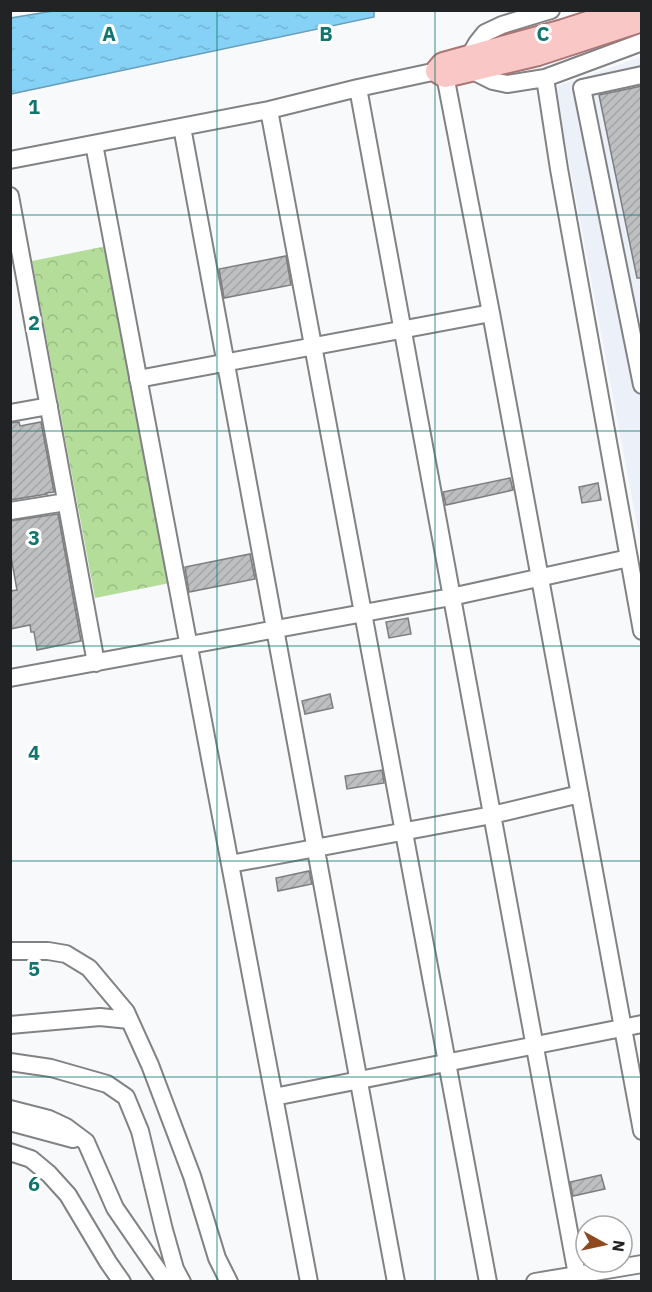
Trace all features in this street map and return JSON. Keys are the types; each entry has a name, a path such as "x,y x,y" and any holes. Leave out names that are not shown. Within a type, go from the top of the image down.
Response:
{"main road":[{"path":"470,64 628,10"},
{"path":"442,70 538,54 642,20"}],"street":[{"path":"551,10 502,25 485,33 477,43 470,64 493,81 507,84 545,78 642,42"},
{"path":"10,160 269,110 442,70 491,313 642,1131"},
{"path":"642,75 582,88 642,386"},
{"path":"545,78 559,169 642,631"},
{"path":"358,88 577,1275"},
{"path":"269,110 488,1281"},
{"path":"182,127 396,1281"},
{"path":"94,144 309,1281"},
{"path":"10,196 16,258 49,406 96,663"},
{"path":"138,379 491,313"},
{"path":"10,414 49,406"},
{"path":"10,511 66,502"},
{"path":"10,678 451,597 628,558"},
{"path":"230,864 492,814 580,794"},
{"path":"10,951 48,951 66,954 89,968 126,1012 150,1065 192,1176 217,1258 229,1281"},
{"path":"10,1025 100,1017 129,1020"},
{"path":"274,1097 642,1024"},
{"path":"10,1062 51,1068 107,1084 126,1097 140,1131 164,1230 175,1269 182,1281"},
{"path":"10,1109 48,1119 66,1127 86,1142 115,1208 166,1281"},
{"path":"10,1122 86,1142"},
{"path":"10,1152 31,1159 49,1174 68,1195 122,1281"},
{"path":"535,1281 642,1264"}],"shaded area":[{"path":"641,57 641,546 555,87"}],"green space":[{"path":"107,246 170,583 95,598 32,261"}],"water":[{"path":"374,10 374,17 11,94 11,18 53,11"}],"building":[{"path":"642,86 642,278 637,278 599,95"},
{"path":"286,256 291,285 224,298 219,269"},
{"path":"19,422 20,426 41,422 54,492 10,500 10,423"},
{"path":"510,478 513,490 446,505 443,492"},
{"path":"598,483 601,500 582,503 579,487"},
{"path":"58,514 81,641 37,650 34,632 31,632 30,625 10,629 10,591 17,590 10,551 10,521"},
{"path":"250,554 255,579 189,592 185,567"},
{"path":"408,618 411,634 389,638 386,622"},
{"path":"330,694 333,708 305,714 302,701"},
{"path":"382,770 384,783 347,789 345,776"},
{"path":"309,871 312,884 278,891 276,878"},
{"path":"601,1175 605,1189 573,1196 570,1182"}]}
